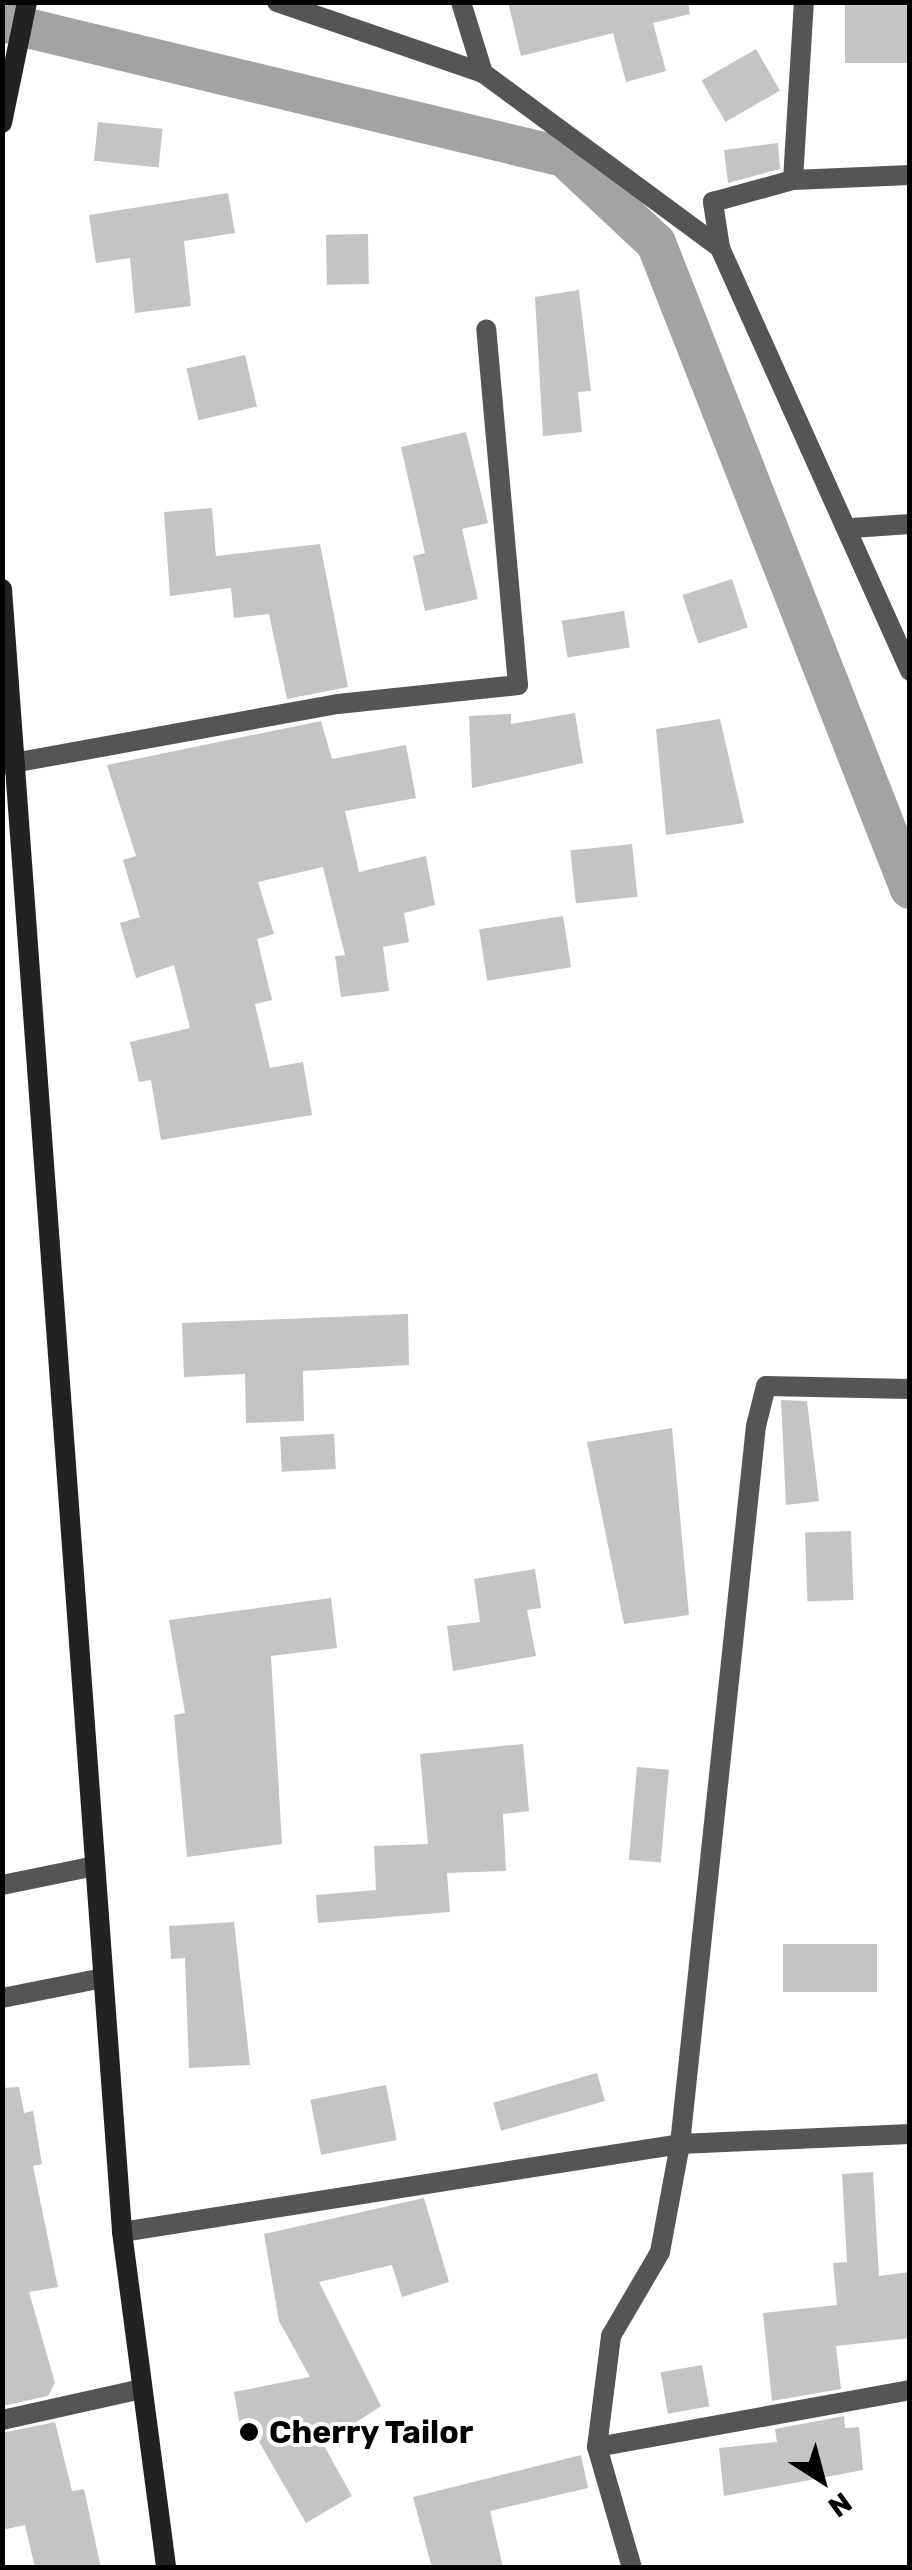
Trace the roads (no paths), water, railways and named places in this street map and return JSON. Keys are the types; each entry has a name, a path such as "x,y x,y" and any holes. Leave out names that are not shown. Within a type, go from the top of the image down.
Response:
{"main road":[{"path":"4,116 28,2"},
{"path":"2,589 9,765 122,2232 166,2568"}],"street":[{"path":"277,2 483,73 720,248"},
{"path":"461,2 483,73"},
{"path":"793,180 804,2"},
{"path":"910,174 793,180 713,202 720,248 852,528 910,671"},
{"path":"9,765 338,704 518,686 486,329"},
{"path":"852,528 910,524"},
{"path":"632,2568 598,2447 612,2336 660,2252 680,2144 728,1659 766,1386 910,1389"},
{"path":"2,1885 96,1866"},
{"path":"2,1998 104,1978"},
{"path":"122,2232 680,2144 910,2134"},
{"path":"2,2420 142,2389"},
{"path":"598,2447 910,2390"}],"waterway":[{"path":"2,22 564,157 656,243 910,889"}],"place":[{"name":"Cherry Tailor","path":"249,2432"}]}
